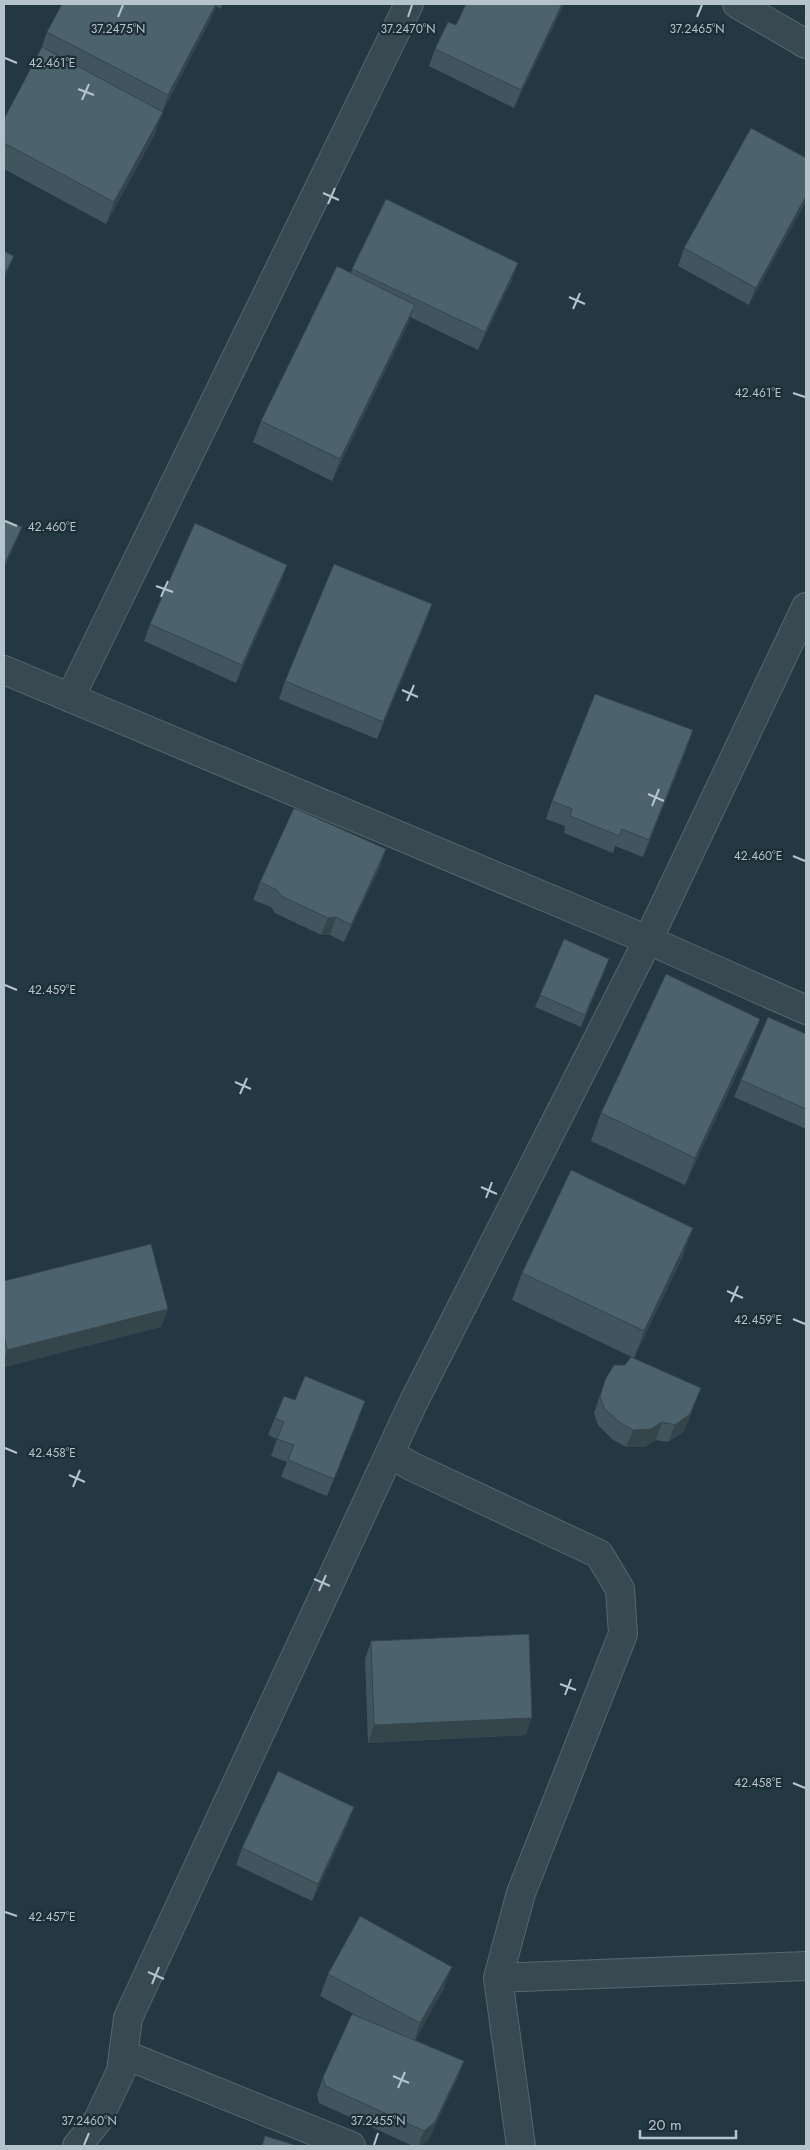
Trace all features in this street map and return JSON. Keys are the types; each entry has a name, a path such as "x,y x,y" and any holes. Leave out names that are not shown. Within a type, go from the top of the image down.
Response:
{"street":[{"path":"70,698 409,4"},
{"path":"737,4 806,44"},
{"path":"77,2146 98,2120 121,2071 128,2018 418,1394 648,940 806,607"},
{"path":"4,670 648,940 806,1010"},
{"path":"390,1454 412,1467 599,1554 620,1589 623,1634 521,1893 498,1978 521,2146"},
{"path":"498,1978 806,1966"},
{"path":"123,2054 351,2146"}],"building":[{"path":"62,4 216,4 168,95 47,32"},
{"path":"466,4 562,4 521,90 435,49 448,22 456,25"},
{"path":"42,47 163,112 114,202 4,143 4,119"},
{"path":"751,128 806,158 806,196 756,288 684,248"},
{"path":"386,199 518,263 485,332 352,269"},
{"path":"4,251 14,256 4,275"},
{"path":"337,266 415,305 340,459 261,421"},
{"path":"4,519 22,527 4,565"},
{"path":"195,523 287,565 242,665 150,624"},
{"path":"334,564 432,604 383,722 285,681"},
{"path":"595,694 693,730 649,840 622,829 619,836 570,816 572,809 552,801"},
{"path":"294,808 386,849 351,925 336,917 328,918 281,896 277,890 260,882"},
{"path":"564,939 609,959 585,1015 540,995"},
{"path":"666,974 760,1019 695,1158 601,1113"},
{"path":"768,1017 806,1034 806,1109 741,1080"},
{"path":"571,1170 693,1228 644,1331 522,1273"},
{"path":"151,1244 168,1309 7,1350 4,1335 4,1281"},
{"path":"631,1357 701,1388 690,1414 675,1425 662,1422 651,1429 633,1430 619,1422 604,1408 600,1396 606,1378 614,1365 625,1365"},
{"path":"305,1376 365,1401 334,1479 288,1460 294,1445 277,1439 284,1422 275,1418 284,1396 295,1400"},
{"path":"529,1634 532,1718 374,1725 371,1641"},
{"path":"278,1771 354,1807 318,1884 242,1848"},
{"path":"360,1916 452,1967 420,2023 328,1974"},
{"path":"352,2014 464,2061 435,2122 424,2131 325,2086 323,2077"},
{"path":"265,2136 298,2146 262,2146"}]}
